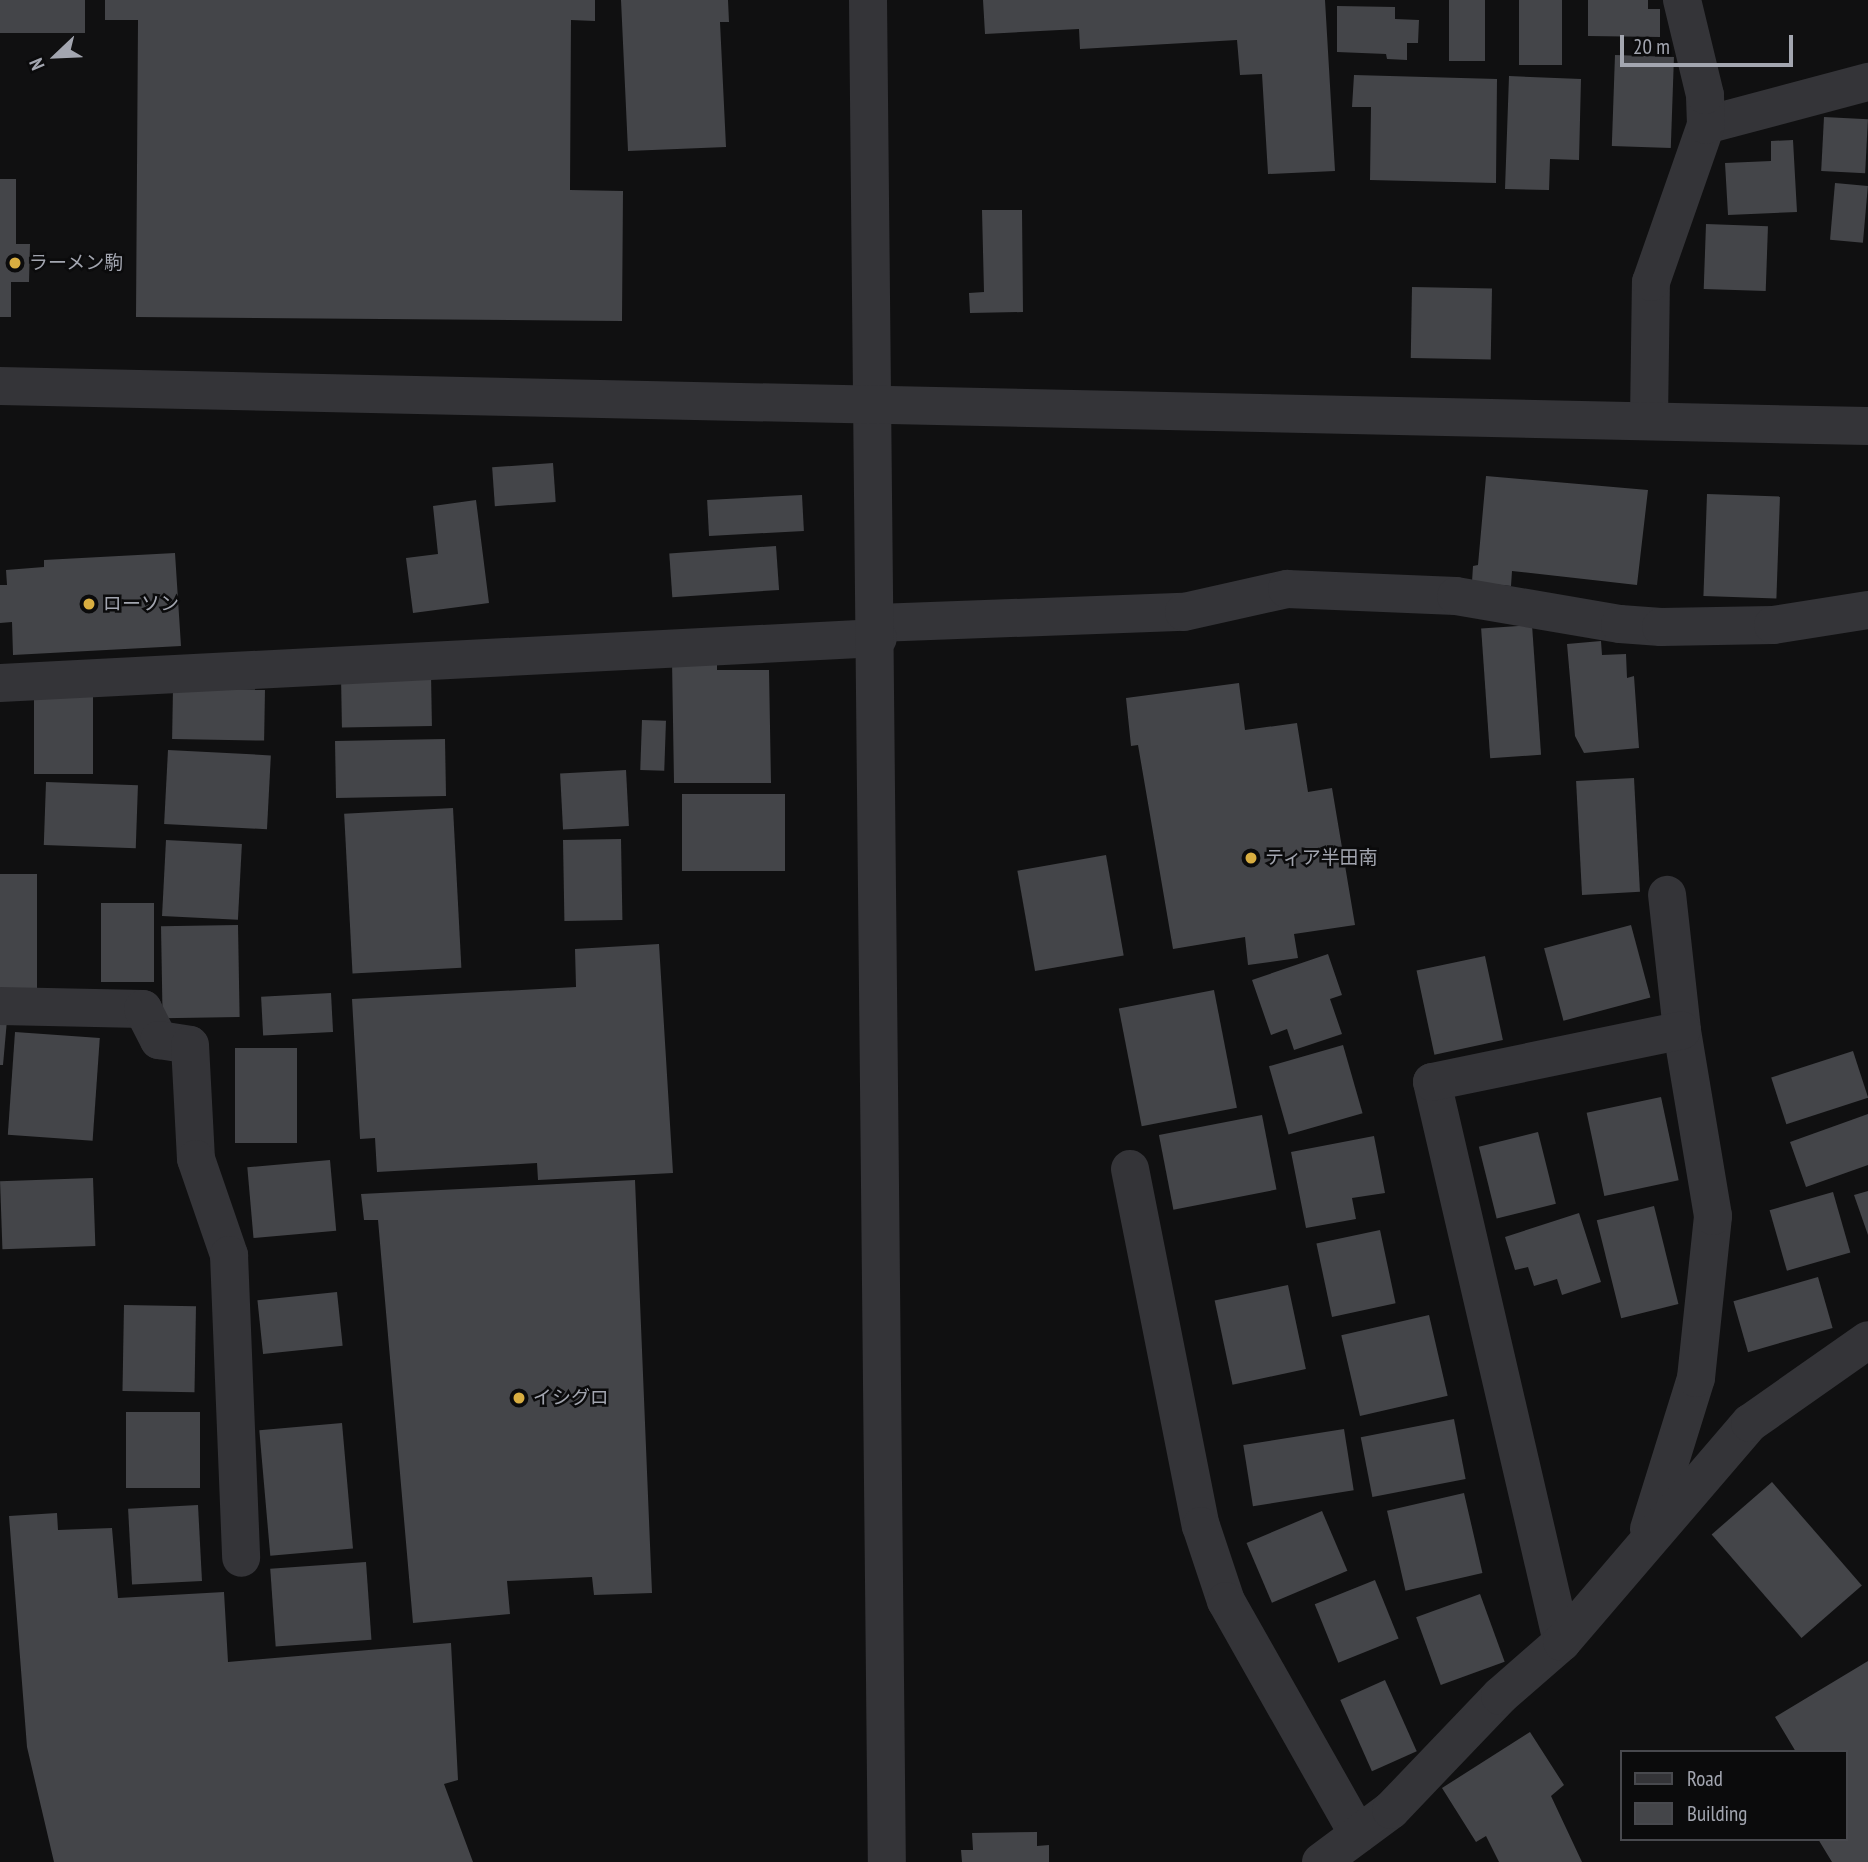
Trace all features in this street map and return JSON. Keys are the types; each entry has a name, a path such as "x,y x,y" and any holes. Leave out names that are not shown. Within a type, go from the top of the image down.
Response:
{"street":[{"path":"868,0 877,631 887,1862"},
{"path":"1649,420 1651,282 1706,125 1705,95 1682,0"},
{"path":"1706,125 1868,82"},
{"path":"0,386 1868,426"},
{"path":"0,683 1184,612 1287,589 1456,596 1661,627 1773,625 1868,610"},
{"path":"1644,1545 1696,1378 1713,1216 1682,1030 1667,895"},
{"path":"0,1006 143,1009 159,1040 190,1045 196,1159 229,1255 242,1558"},
{"path":"1562,1642 1432,1082 1682,1030"},
{"path":"1130,1169 1201,1526 1226,1601 1358,1834"},
{"path":"1321,1862 1391,1810 1500,1696 1562,1642 1750,1423 1868,1340"}],"building":[{"path":"0,0 85,0 85,33 0,33"},
{"path":"105,0 595,0 595,21 571,20 570,190 623,191 622,321 136,317 138,20 105,20"},
{"path":"621,0 728,0 729,22 720,22 726,147 628,151"},
{"path":"983,0 1325,0 1335,171 1268,174 1262,74 1240,75 1237,40 1080,49 1079,29 985,34"},
{"path":"1449,0 1485,0 1485,61 1449,61"},
{"path":"1519,0 1562,0 1562,65 1519,65"},
{"path":"1588,0 1648,0 1648,9 1660,9 1660,37 1588,36"},
{"path":"1337,6 1395,7 1395,19 1419,20 1418,43 1407,43 1407,60 1387,59 1386,54 1337,52"},
{"path":"1615,55 1674,57 1671,148 1612,146"},
{"path":"1354,75 1497,79 1496,183 1370,180 1371,107 1352,107"},
{"path":"1509,76 1581,79 1579,160 1550,159 1549,190 1505,189"},
{"path":"1824,117 1868,119 1865,173 1821,171"},
{"path":"1793,140 1797,212 1728,215 1725,163 1771,161 1771,141"},
{"name":"ラーメン駒","path":"0,179 16,179 16,244 30,244 29,282 11,282 11,317 0,317"},
{"path":"1835,183 1868,186 1863,243 1830,240"},
{"path":"982,210 1022,210 1023,312 970,313 969,293 984,292"},
{"path":"1706,224 1768,226 1766,291 1704,289"},
{"path":"1412,287 1492,288 1491,359 1411,358"},
{"path":"553,463 556,502 495,506 492,467"},
{"path":"1486,476 1648,490 1637,585 1512,571 1511,586 1472,582 1473,566 1478,565"},
{"path":"1707,494 1780,497 1776,598 1703,596"},
{"path":"802,495 804,531 709,536 707,500"},
{"path":"476,500 489,603 413,613 406,558 438,554 433,506"},
{"path":"776,546 779,590 672,597 669,553"},
{"name":"ローソン","path":"175,553 181,646 13,655 12,622 0,623 0,585 7,585 6,570 44,567 44,560"},
{"path":"1532,625 1541,755 1490,758 1481,629"},
{"path":"1601,641 1602,655 1626,654 1627,678 1634,676 1639,748 1584,753 1575,736 1567,644"},
{"path":"717,659 717,670 769,670 771,783 674,783 672,660"},
{"path":"431,674 432,726 342,728 341,676"},
{"name":"ティア半田南","path":"1239,683 1245,730 1297,723 1308,792 1332,788 1355,925 1294,934 1298,958 1248,965 1245,937 1173,949 1138,745 1131,746 1126,698"},
{"path":"173,688 265,690 264,741 172,739"},
{"path":"34,693 93,693 93,774 34,774"},
{"path":"642,720 666,721 664,771 640,770"},
{"path":"445,739 446,796 336,798 335,741"},
{"path":"168,750 271,755 267,829 164,824"},
{"path":"626,770 629,826 563,829 560,773"},
{"path":"1634,778 1640,892 1582,895 1576,781"},
{"path":"46,782 138,785 136,848 44,845"},
{"path":"682,794 785,794 785,871 682,871"},
{"path":"453,808 461,968 353,973 344,814"},
{"path":"621,839 622,920 564,921 563,840"},
{"path":"166,840 242,844 238,920 162,916"},
{"path":"1106,855 1124,955 1035,971 1017,871"},
{"path":"0,874 37,874 37,991 0,991"},
{"path":"101,903 154,903 154,982 101,982"},
{"path":"238,925 240,1017 163,1018 161,926"},
{"path":"1631,925 1650,997 1563,1021 1544,948"},
{"path":"659,944 673,1173 538,1180 537,1163 377,1172 375,1138 360,1139 352,999 576,987 575,949"},
{"path":"1328,954 1342,995 1330,999 1342,1034 1294,1050 1287,1029 1271,1035 1252,980"},
{"path":"1485,956 1503,1040 1434,1055 1417,971"},
{"path":"1214,990 1237,1108 1142,1126 1119,1009"},
{"path":"331,993 333,1032 263,1036 261,997"},
{"path":"0,1019 7,1020 3,1065 0,1065"},
{"path":"15,1032 100,1038 93,1141 8,1135"},
{"path":"1343,1045 1363,1113 1289,1134 1269,1066"},
{"path":"235,1048 297,1048 297,1143 235,1143"},
{"path":"1853,1051 1868,1098 1786,1124 1771,1078"},
{"path":"1661,1097 1679,1180 1604,1196 1587,1113"},
{"path":"1868,1114 1868,1165 1806,1187 1790,1142"},
{"path":"1262,1115 1277,1190 1173,1210 1159,1135"},
{"path":"1538,1132 1556,1204 1497,1219 1479,1147"},
{"path":"1374,1136 1385,1193 1352,1198 1356,1219 1306,1228 1291,1152"},
{"path":"330,1160 336,1231 254,1238 247,1167"},
{"path":"93,1178 95,1246 2,1249 0,1181"},
{"name":"イシグロ","path":"635,1180 652,1593 594,1595 592,1577 507,1581 510,1614 413,1623 378,1220 364,1220 361,1194"},
{"path":"1868,1191 1868,1235 1854,1195"},
{"path":"1833,1192 1850,1253 1787,1271 1770,1210"},
{"path":"1654,1206 1678,1304 1621,1318 1597,1220"},
{"path":"1579,1213 1601,1282 1562,1295 1557,1279 1534,1286 1528,1267 1515,1270 1505,1237"},
{"path":"1380,1230 1396,1303 1332,1317 1316,1244"},
{"path":"1818,1277 1833,1328 1748,1352 1733,1301"},
{"path":"1288,1285 1306,1369 1233,1385 1215,1301"},
{"path":"337,1292 343,1346 263,1354 257,1300"},
{"path":"124,1305 196,1306 194,1392 122,1391"},
{"path":"1429,1315 1448,1396 1360,1416 1341,1335"},
{"path":"126,1412 200,1412 200,1488 126,1488"},
{"path":"1454,1419 1466,1479 1372,1497 1361,1437"},
{"path":"342,1423 353,1549 270,1556 259,1430"},
{"path":"1344,1429 1354,1490 1253,1506 1243,1445"},
{"path":"1772,1482 1862,1585 1802,1638 1712,1534"},
{"path":"1464,1493 1482,1573 1405,1591 1387,1511"},
{"path":"198,1505 202,1581 132,1585 128,1509"},
{"path":"1322,1511 1347,1571 1272,1603 1247,1543"},
{"path":"57,1513 58,1530 112,1528 118,1598 224,1592 228,1662 451,1643 458,1780 444,1784 473,1862 54,1862 27,1747 9,1516"},
{"path":"366,1562 371,1640 276,1647 270,1569"},
{"path":"1375,1580 1399,1638 1338,1663 1315,1604"},
{"path":"1480,1594 1505,1662 1441,1685 1416,1617"},
{"path":"1868,1661 1868,1862 1832,1862 1819,1841 1847,1841 1847,1750 1795,1750 1775,1717"},
{"path":"1385,1680 1417,1751 1372,1771 1340,1700"},
{"path":"1530,1732 1564,1785 1551,1796 1582,1862 1499,1862 1486,1836 1476,1842 1442,1788"},
{"path":"1037,1832 1037,1846 1049,1845 1049,1862 962,1862 961,1850 973,1850 972,1833"}],"place":[{"name":"ラーメン駒","path":"15,263"},
{"name":"ローソン","path":"89,604"},
{"name":"ティア半田南","path":"1251,858"},
{"name":"イシグロ","path":"519,1398"}]}
